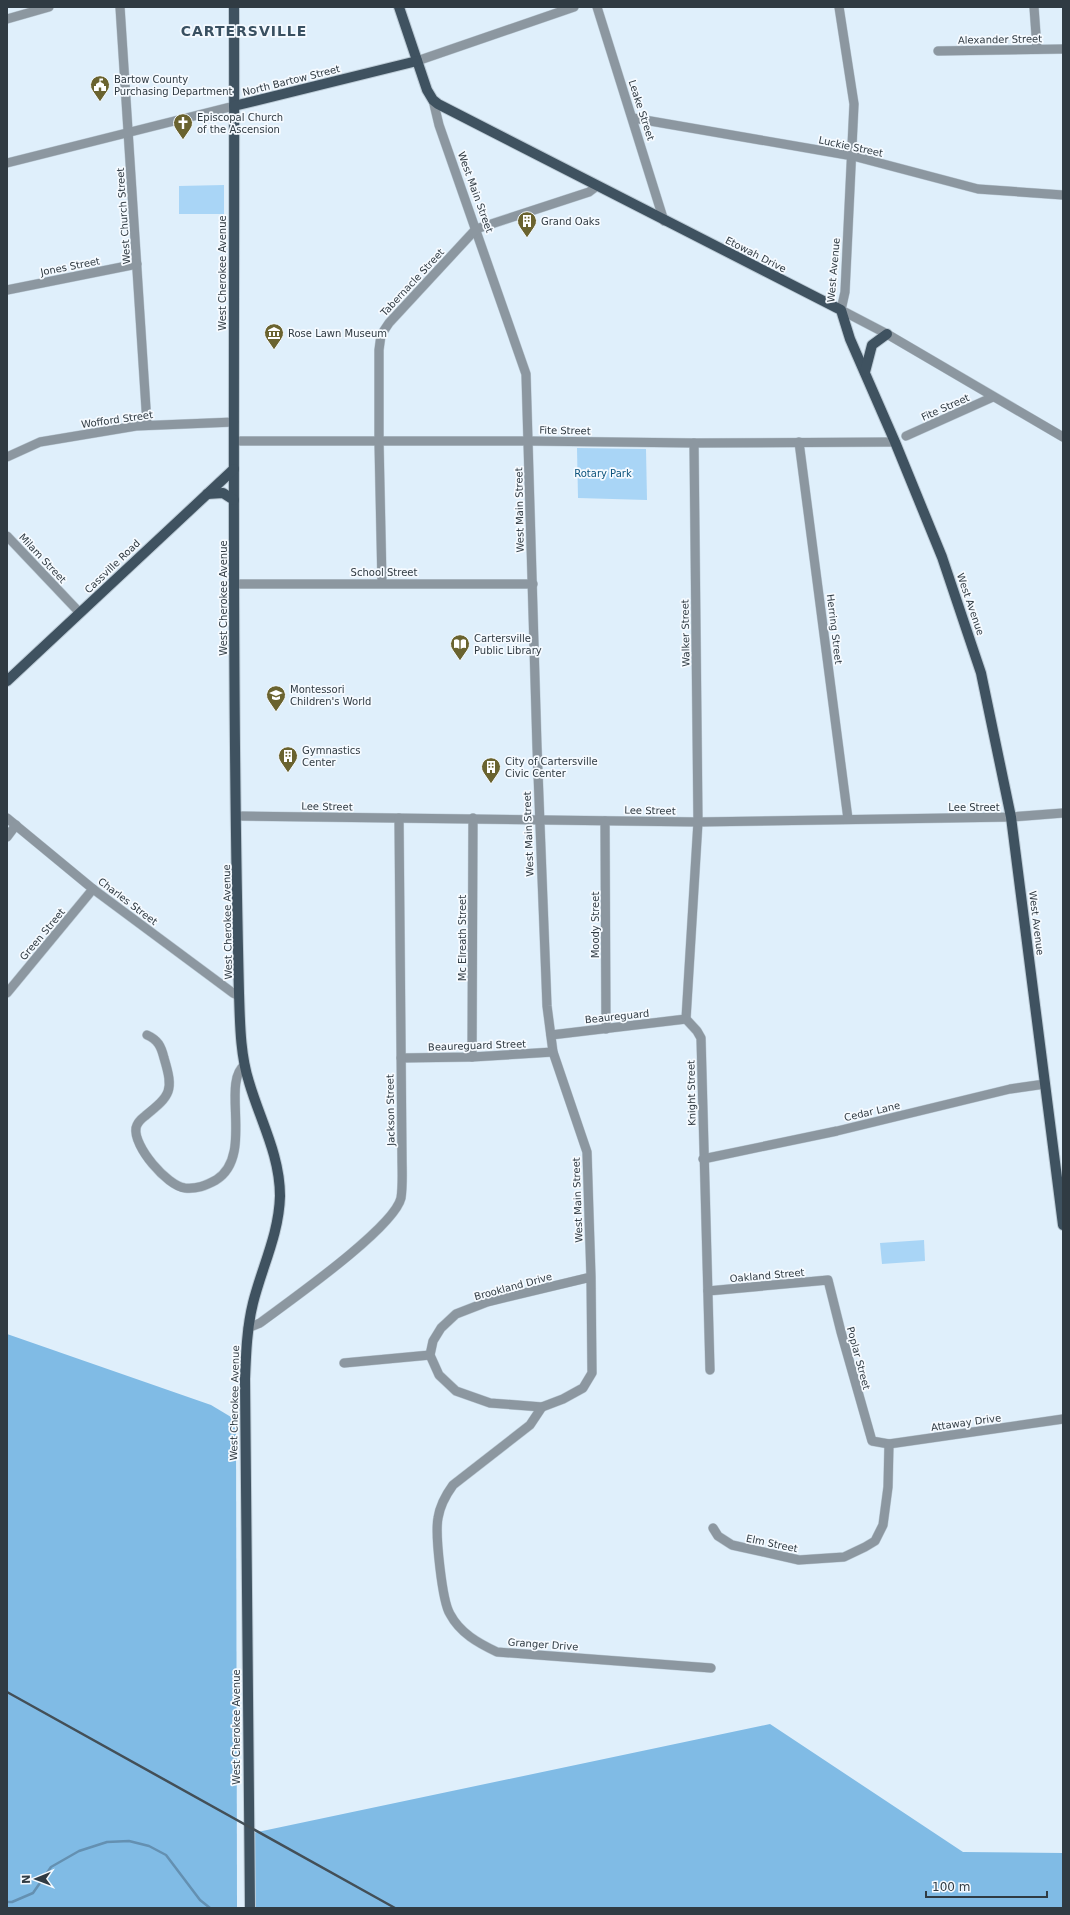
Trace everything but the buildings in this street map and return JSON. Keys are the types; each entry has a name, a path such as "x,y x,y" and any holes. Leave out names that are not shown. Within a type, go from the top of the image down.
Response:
{"main road":[{"name":"West Cherokee Avenue","path":"234,7 234,584 239,996 245,1065 251,1088 274,1151 280,1188 276,1228 252,1304 248,1328 244,1396 250,1908"},
{"name":"West Main Street","path":"399,7 427,90 433,100"},
{"name":"North Bartow Street","path":"234,106 417,61"},
{"name":"Etowah Drive","path":"433,100 597,186 841,310"},
{"name":"West Avenue","path":"841,310 850,339 895,442 942,557 979,666 990,712 1011,818 1045,1084 1060,1171 1063,1225"},
{"path":"865,372 868,355 872,345 887,334"},
{"name":"Cassville Road","path":"7,682 234,469"},
{"path":"207,494 223,494 234,500"}],"street":[{"path":"7,19 49,7"},
{"name":"West Church Street","path":"120,7 147,424"},
{"path":"417,61 574,7"},
{"name":"Leake Street","path":"597,7 664,220"},
{"name":"West Avenue","path":"839,7 853,87 854,120 845,292 841,310"},
{"path":"1034,7 1037,49"},
{"name":"Alexander Street","path":"938,51 1063,49"},
{"name":"West Main Street","path":"433,100 439,125 524,364 527,384 547,1006 553,1052 587,1152 591,1277 592,1373 583,1388 563,1399 542,1407"},
{"name":"North Bartow Street","path":"7,163 234,106"},
{"name":"Luckie Street","path":"633,118 853,156 978,190 1063,195"},
{"name":"Tabernacle Street","path":"382,583 379,442 379,350 381,335 389,323 476,229 589,192 597,186"},
{"name":"Jones Street","path":"7,290 137,264"},
{"name":"Etowah Drive","path":"841,310 887,334 1063,437"},
{"name":"Fite Street","path":"906,436 993,397"},
{"name":"Wofford Street","path":"7,457 40,442 147,424 234,422"},
{"name":"Fite Street","path":"234,441 529,441 694,444 895,442"},
{"name":"Herring Street","path":"799,442 848,819"},
{"name":"Walker Street","path":"694,444 698,822"},
{"name":"Milam Street","path":"7,536 80,614"},
{"name":"School Street","path":"234,584 533,584"},
{"name":"Lee Street","path":"238,816 698,822 1011,818 1063,813"},
{"name":"Charles Street","path":"7,818 93,889 197,967 239,996"},
{"name":"Jackson Street","path":"248,1328 260,1323 324,1275 379,1229 392,1214 401,1198 402,1158 399,818"},
{"name":"Mc Elreath Street","path":"472,1057 473,818"},
{"name":"Moody Street","path":"605,821 606,1029"},
{"path":"686,1019 698,822"},
{"path":"7,836 16,825"},
{"name":"Green Street","path":"7,993 93,889"},
{"name":"Beaureguard","path":"551,1035 686,1019"},
{"name":"Knight Street","path":"686,1019 701,1038 703,1160 710,1370"},
{"path":"147,1035 154,1038 161,1046 168,1072 169,1094 138,1123 136,1128 137,1137 144,1151 163,1176 177,1187 193,1189 206,1186 222,1176 230,1166 235,1148 236,1084 238,1074 245,1065"},
{"name":"Beaureguard Street","path":"401,1058 472,1057 553,1052"},
{"name":"Cedar Lane","path":"703,1160 837,1131 1010,1089 1045,1084"},
{"name":"Brookland Drive","path":"430,1355 433,1341 441,1328 456,1314 487,1302 591,1277"},
{"name":"Oakland Street","path":"708,1291 828,1280"},
{"name":"Poplar Street","path":"828,1280 840,1332 872,1441"},
{"path":"344,1363 430,1355 439,1375 456,1391 490,1403 542,1407"},
{"name":"Granger Drive","path":"542,1407 530,1425 453,1485 444,1497 437,1520 440,1578 449,1614 463,1632 479,1643 497,1652 711,1668"},
{"name":"Attaway Drive","path":"872,1441 889,1444 1063,1419"},
{"name":"Elm Street","path":"713,1528 718,1536 732,1545 800,1560 844,1557 865,1547 875,1540 883,1525 888,1487 889,1444"}],"green space":[{"path":"224,185 224,214 179,214 179,186"},
{"name":"Rotary Park","path":"577,448 646,449 647,500 578,498"},
{"path":"924,1240 925,1261 882,1264 880,1243"}],"shaded area":[{"path":"7,1334 211,1405 236,1420 237,1908 7,1908"},
{"path":"770,1724 963,1852 1063,1853 1063,1908 255,1908 253,1833"}],"waterway":[{"path":"7,1902 12,1902 33,1893 51,1867 79,1851 107,1842 129,1841 149,1846 166,1855 200,1900 210,1908"}],"railway":[{"path":"7,1692 395,1908"}],"place":[{"name":"Bartow County Purchasing Department","path":"100,102"},
{"name":"Episcopal Church of the Ascension","path":"183,140"},
{"name":"Grand Oaks","path":"527,238"},
{"name":"Rose Lawn Museum","path":"274,350"},
{"name":"Cartersville Public Library","path":"460,661"},
{"name":"Montessori Children's World","path":"276,712"},
{"name":"Gymnastics Center","path":"288,773"},
{"name":"City of Cartersville Civic Center","path":"491,784"}],"district":[{"name":"CARTERSVILLE","path":"244,31"}]}
